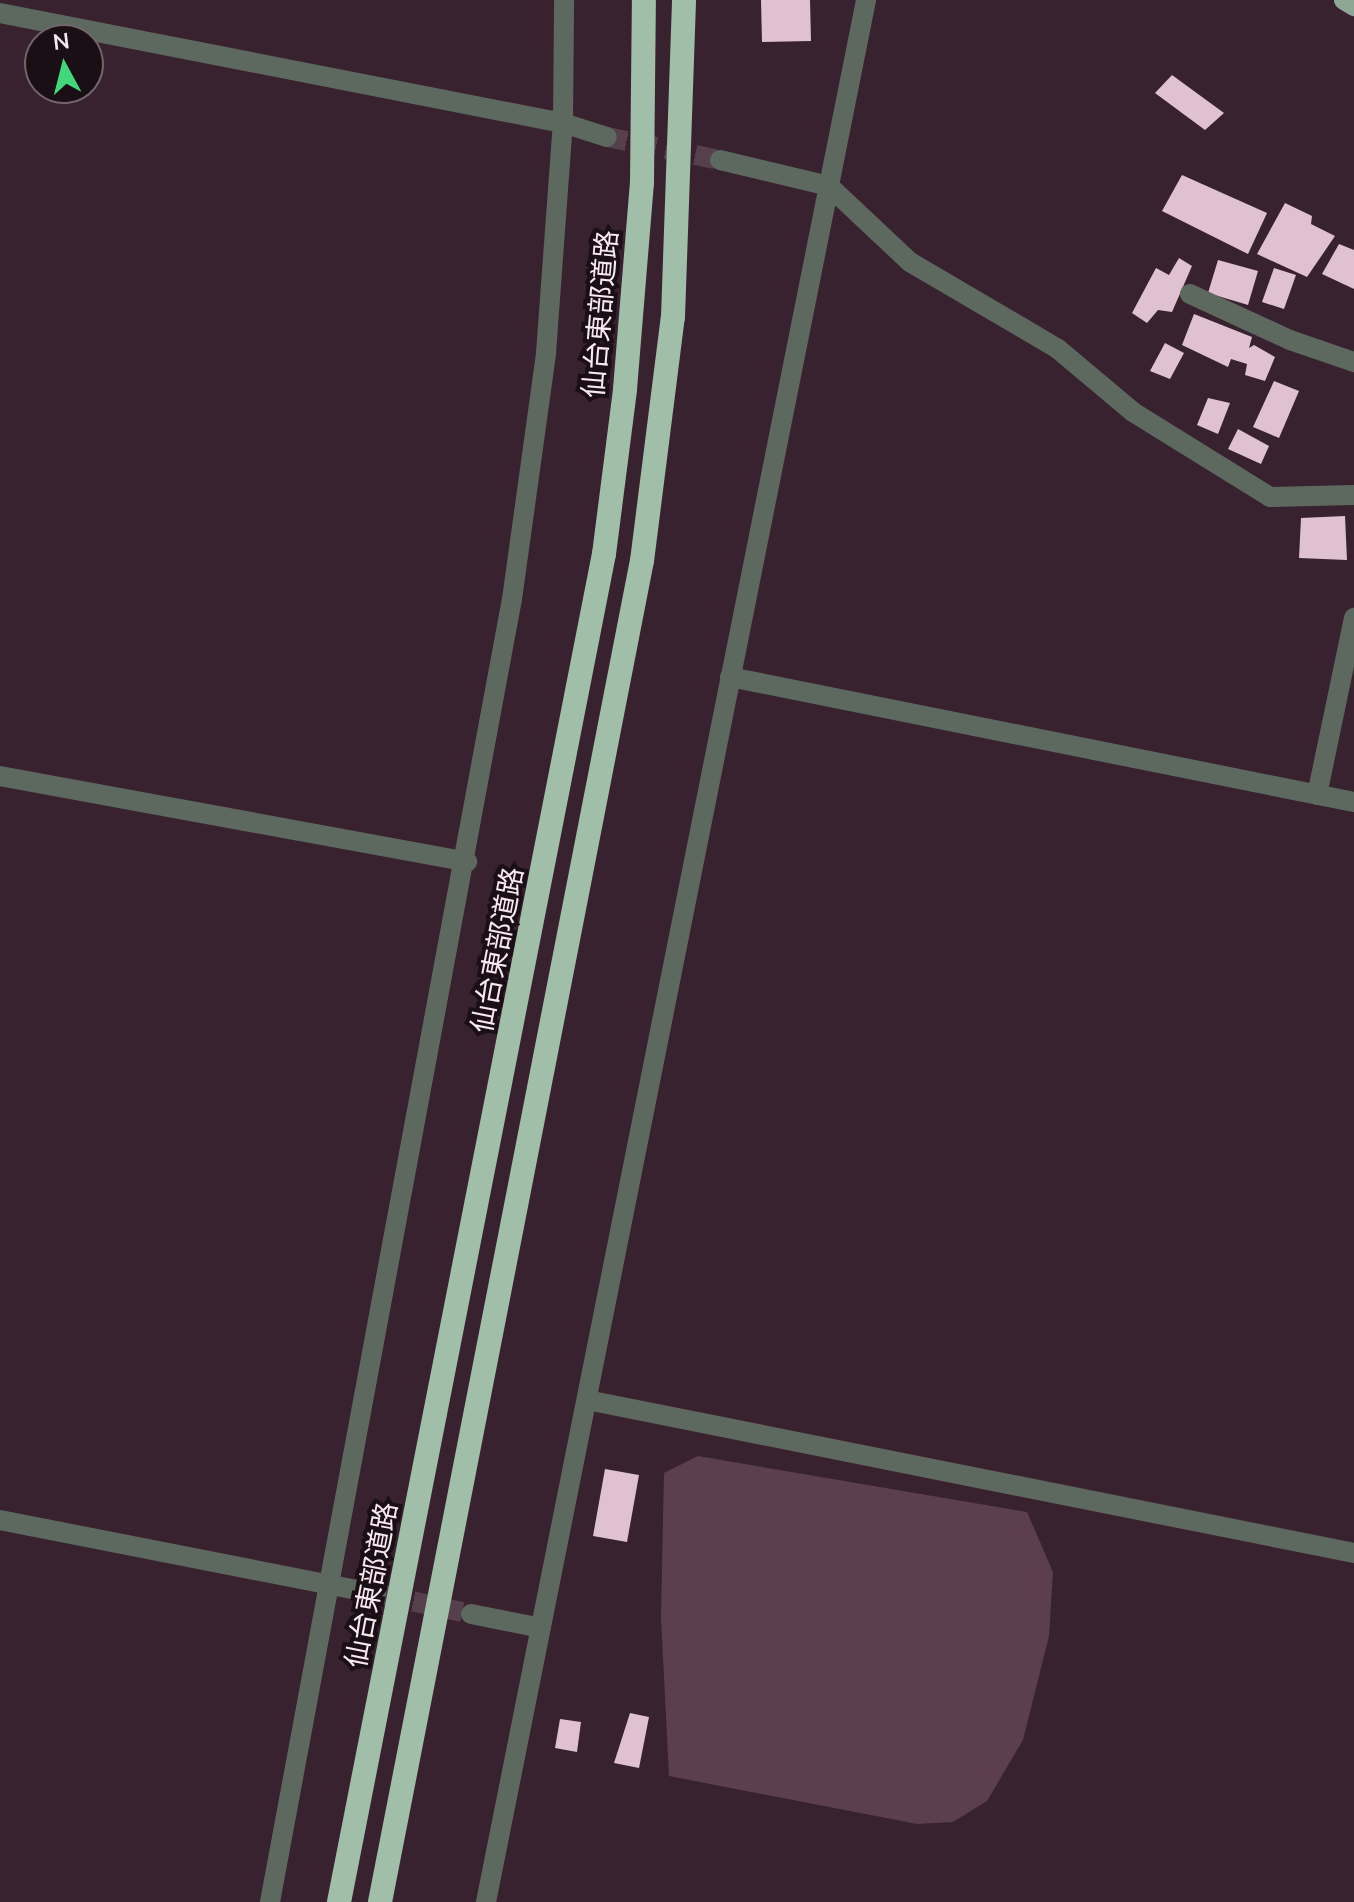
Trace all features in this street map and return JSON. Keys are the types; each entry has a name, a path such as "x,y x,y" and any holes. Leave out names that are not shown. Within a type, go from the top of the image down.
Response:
{"highway":[{"name":"仙台東部道路","path":"339,1902 604,554 625,389 642,182 644,0"},
{"path":"380,1902 642,561 673,317 684,0"}],"main road":[{"path":"1344,0 1354,6"}],"street":[{"path":"270,1902 467,862 512,599 546,353 563,123 564,0"},
{"path":"486,1902 866,0"},
{"path":"0,13 563,123 607,137"},
{"path":"720,160 829,186 910,262 1058,349 1133,412 1270,497 1354,495"},
{"path":"1190,294 1279,336 1354,362"},
{"path":"1317,795 1354,618"},
{"path":"730,677 1354,802"},
{"path":"0,776 467,862"},
{"path":"587,1400 1354,1553"},
{"path":"0,1520 376,1594"},
{"path":"471,1614 541,1628"}],"shaded area":[{"path":"698,1456 1027,1512 1053,1572 1049,1636 1023,1740 987,1801 953,1822 917,1824 669,1776 661,1618 664,1473"}],"building":[{"path":"761,0 810,0 811,41 762,42"},
{"path":"1172,75 1224,113 1205,130 1155,93"},
{"path":"1182,175 1267,213 1248,254 1162,211"},
{"path":"1285,203 1312,216 1311,224 1335,236 1307,277 1257,254"},
{"path":"1339,244 1354,250 1354,289 1322,274"},
{"path":"1179,258 1192,266 1172,312 1158,310 1147,323 1132,313 1156,268 1169,275"},
{"path":"1218,260 1258,271 1248,305 1208,293"},
{"path":"1274,268 1296,275 1284,309 1262,302"},
{"path":"1194,314 1252,337 1249,348 1254,345 1275,357 1265,381 1245,375 1247,364 1231,359 1228,367 1182,345"},
{"path":"1165,343 1184,353 1170,379 1150,371"},
{"path":"1274,381 1299,391 1279,438 1253,427"},
{"path":"1208,398 1230,403 1218,434 1197,425"},
{"path":"1238,429 1269,446 1261,464 1228,449"},
{"path":"1345,516 1347,560 1299,558 1301,518"},
{"path":"605,1469 639,1475 627,1542 593,1536"},
{"path":"630,1713 649,1717 639,1768 614,1763"},
{"path":"560,1719 581,1722 577,1752 555,1748"}],"tunnel":[{"path":"607,137 720,160"},
{"path":"384,1595 471,1614"}]}
